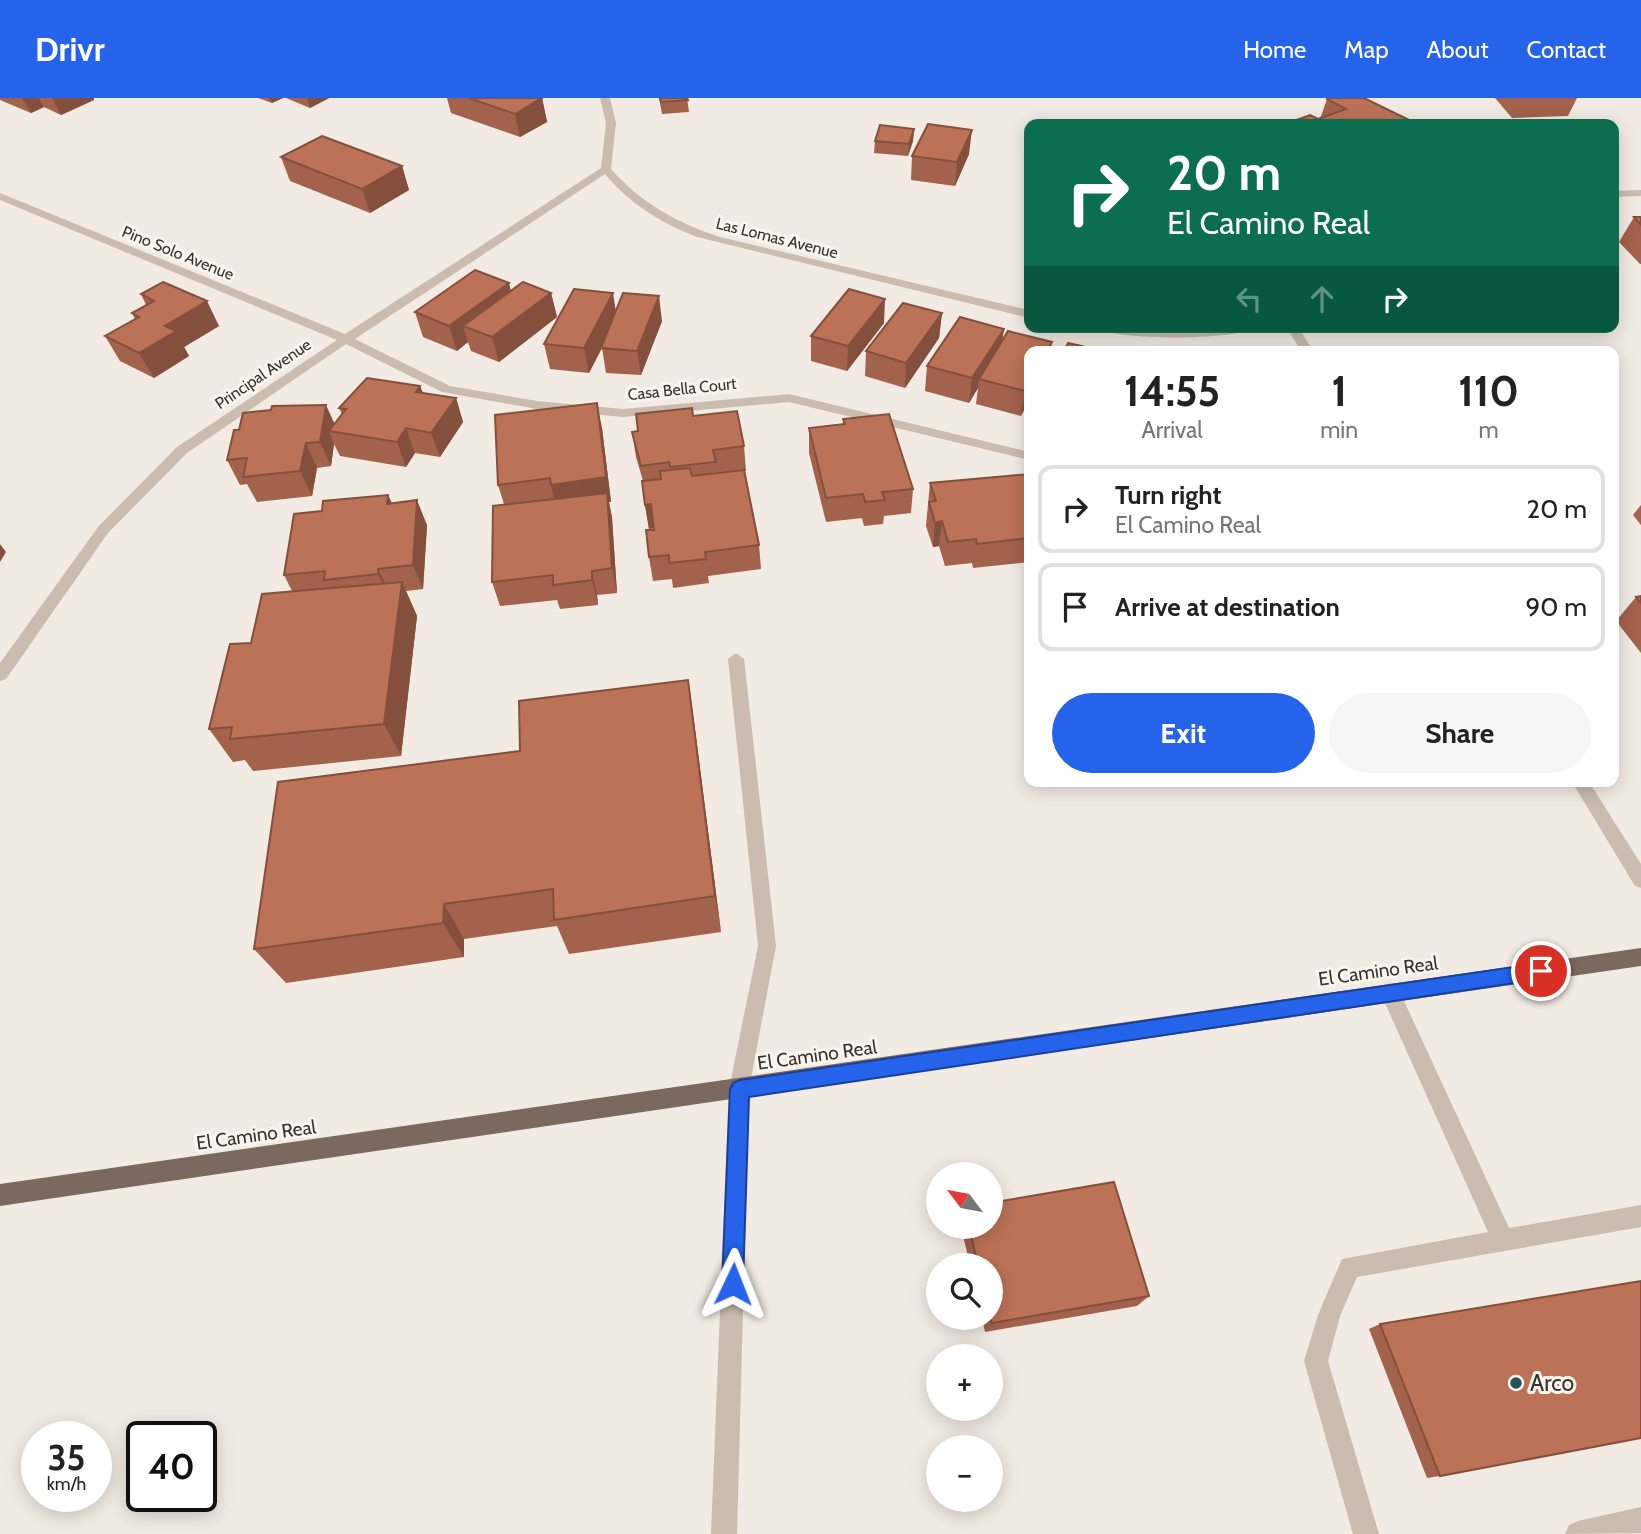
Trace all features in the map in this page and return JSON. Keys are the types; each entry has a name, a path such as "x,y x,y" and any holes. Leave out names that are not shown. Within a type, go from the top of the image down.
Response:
{"main road":[{"name":"El Camino Real","path":"0,1195 1641,957"}],"street":[{"path":"605,98 611,123 606,169"},
{"name":"Las Lomas Avenue","path":"606,169 618,185 654,214 693,233 1024,313"},
{"name":"Principal Avenue","path":"0,675 103,530 182,450 346,338 606,169"},
{"path":"1619,194 1641,193"},
{"name":"Pino Solo Avenue","path":"0,196 346,338"},
{"path":"1148,333 1201,333"},
{"name":"Casa Bella Court","path":"346,338 375,356 447,388 537,405 624,413 789,398 1024,455"},
{"path":"724,1534 740,1089 768,946 736,659"},
{"path":"1583,787 1641,880"},
{"path":"1390,992 1503,1240"},
{"path":"1366,1534 1316,1361 1329,1315 1350,1267 1641,1216"},
{"path":"1578,1534 1641,1520"}],"building":[{"path":"469,98 542,98 515,114"},
{"path":"660,98 687,98 688,100 661,102"},
{"path":"1364,98 1407,119 1318,119 1346,109 1327,99"},
{"path":"1310,115 1318,119 1299,119"},
{"path":"928,124 972,130 957,162 912,156"},
{"path":"880,125 914,129 909,144 875,141"},
{"path":"322,136 402,166 362,189 281,157"},
{"path":"475,270 509,283 449,326 415,312"},
{"path":"163,282 207,301 165,326 176,331 139,353 105,336 139,317 132,313 154,301 141,294"},
{"path":"523,282 551,293 492,337 463,326"},
{"path":"574,289 613,293 584,348 544,344"},
{"path":"849,289 885,299 848,346 811,336"},
{"path":"623,293 659,296 637,351 601,348"},
{"path":"903,303 942,313 906,363 866,351"},
{"path":"960,317 1004,329 972,378 927,366"},
{"path":"1008,331 1052,342 1050,346 1024,346 1024,391 979,379"},
{"path":"367,378 420,386 416,392 456,398 431,433 406,428 397,442 329,431 346,409 339,408"},
{"path":"597,403 606,477 551,485 550,478 498,485 495,415"},
{"path":"326,405 320,442 306,443 300,471 243,477 247,458 227,460 234,430 239,430 243,413 271,410 272,406"},
{"path":"692,408 693,416 737,411 744,446 713,450 716,462 670,467 669,462 641,466 632,432 638,431 636,414"},
{"path":"889,414 913,489 882,492 885,500 865,502 863,494 826,498 809,428 845,424 843,419"},
{"path":"690,468 692,476 744,470 759,545 705,552 706,559 669,563 669,555 649,557 646,530 654,530 651,504 645,505 642,481 661,479 660,471"},
{"path":"1024,474 1024,539 977,544 976,539 948,542 942,521 935,523 929,502 936,501 930,483"},
{"path":"607,493 612,568 592,571 592,580 553,585 553,575 492,582 493,506"},
{"path":"388,495 387,504 417,500 413,565 378,569 378,574 324,580 325,571 284,575 294,514 322,511 323,501"},
{"path":"402,582 384,724 230,739 232,727 209,729 230,644 251,643 262,594"},
{"path":"688,680 715,896 554,920 553,889 444,904 443,923 254,949 278,782 520,751 519,701"},
{"path":"1114,1182 1149,1296 1003,1321 1003,1253 975,1253 972,1239 1003,1239 1003,1201"},
{"name":"Arco","path":"1641,1281 1641,1438 1440,1476 1380,1324"}],"place":[{"name":"Arco","path":"1516,1383"}],"route":[{"path":"733,1284 740,1089 1541,971"}]}
